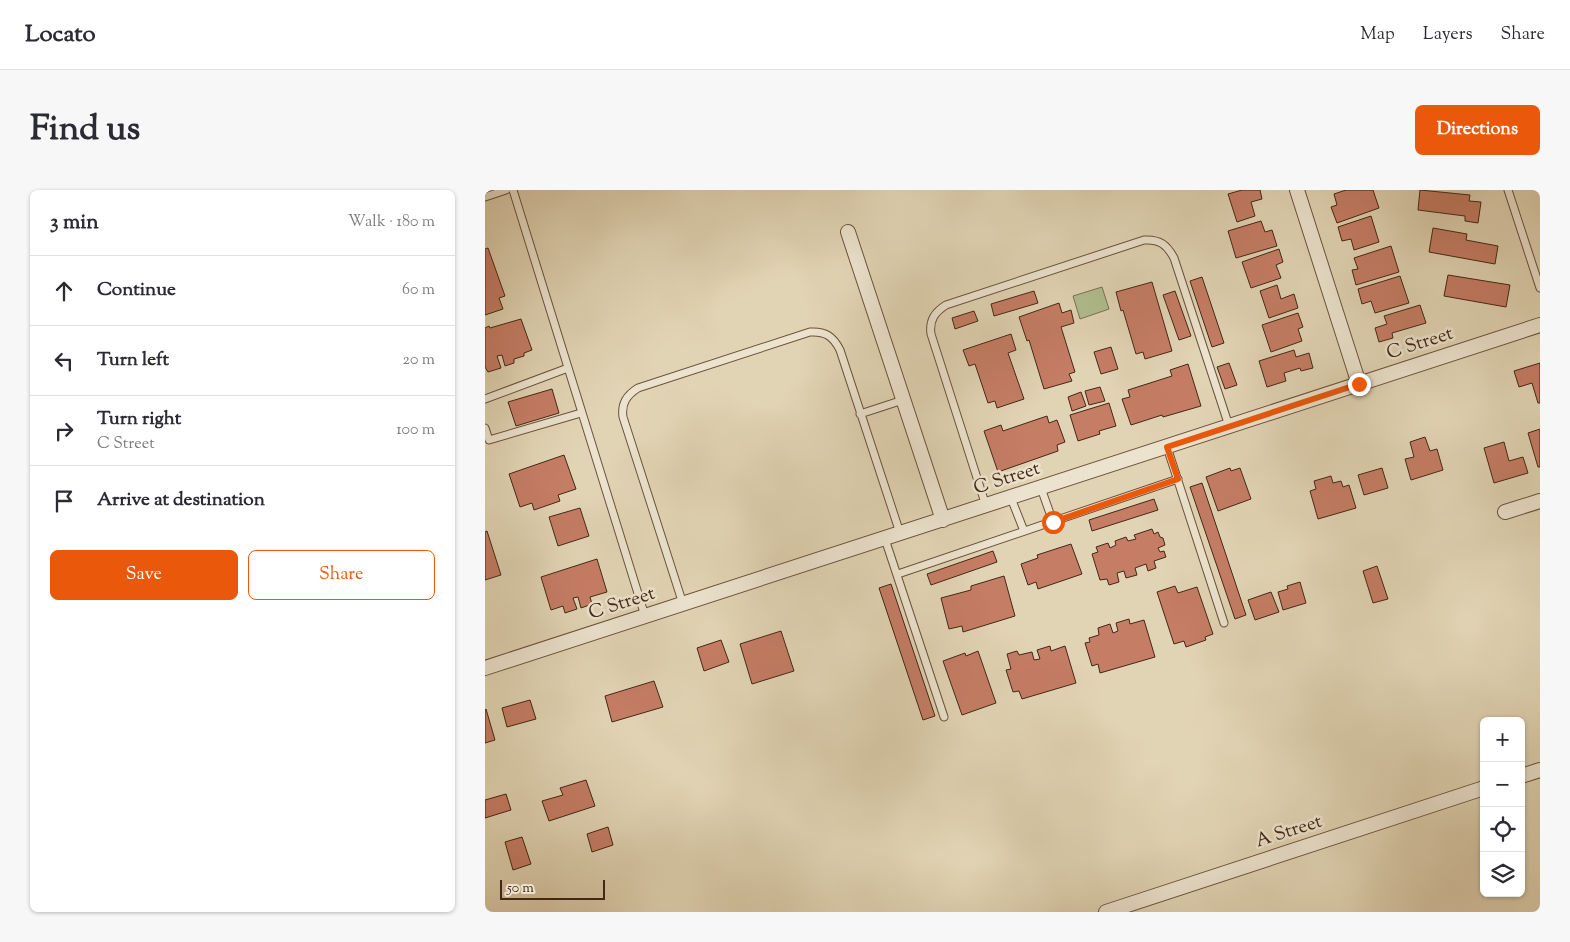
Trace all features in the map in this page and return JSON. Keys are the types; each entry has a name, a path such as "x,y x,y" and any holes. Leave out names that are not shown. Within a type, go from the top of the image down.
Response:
{"street":[{"path":"1297,190 1359,384"},
{"path":"849,232 943,520"},
{"name":"C Street","path":"485,668 1540,325"},
{"path":"1505,512 1540,501"},
{"path":"1525,775 1540,770"},
{"name":"A Street","path":"1106,912 1480,789"}],"lane":[{"path":"485,197 506,190"},
{"path":"513,190 645,616"},
{"path":"1508,190 1540,288"},
{"path":"986,506 930,327 935,314 946,305 984,292 1144,240 1162,242 1169,248 1174,258 1229,426"},
{"path":"683,604 623,417 622,410 627,397 638,388 810,332 819,331 835,340 900,534"},
{"path":"485,398 568,368"},
{"path":"861,414 903,400"},
{"path":"485,428 489,440 581,413"},
{"path":"1167,447 1225,623"},
{"path":"898,574 1178,479"},
{"path":"1041,488 1053,522"},
{"path":"1011,498 1024,531"},
{"path":"885,539 944,716"}],"green space":[{"path":"1102,287 1109,309 1080,319 1073,296"}],"building":[{"path":"1242,190 1260,190 1262,199 1251,202 1255,216 1237,222 1228,194"},
{"path":"1346,190 1373,190 1379,208 1337,223 1331,207 1337,205 1334,194"},
{"path":"1420,190 1470,195 1469,201 1481,202 1478,223 1465,221 1465,216 1418,210"},
{"path":"1371,216 1379,242 1354,250 1351,239 1342,241 1338,227"},
{"path":"1261,221 1265,232 1272,230 1277,246 1236,258 1228,231"},
{"path":"1433,228 1467,234 1466,240 1498,246 1495,264 1429,252"},
{"path":"1391,246 1399,272 1356,285 1352,270 1358,269 1354,258"},
{"path":"488,248 505,296 499,298 503,309 485,315 485,249"},
{"path":"1279,249 1283,262 1276,265 1281,278 1251,288 1242,262"},
{"path":"1448,275 1510,285 1506,307 1444,296"},
{"path":"1400,276 1409,303 1375,313 1371,301 1362,304 1358,289"},
{"path":"1202,277 1224,343 1212,347 1190,281"},
{"path":"1152,282 1172,351 1145,359 1143,352 1136,354 1116,292"},
{"path":"1277,285 1281,299 1294,294 1298,308 1269,318 1260,291"},
{"path":"1034,291 1038,303 994,316 991,304"},
{"path":"1175,291 1191,336 1179,340 1163,295"},
{"path":"1059,303 1062,313 1071,310 1074,323 1061,327 1075,372 1069,374 1072,381 1044,389 1029,340 1027,341 1019,317"},
{"path":"1420,305 1426,323 1392,333 1393,338 1379,342 1375,328 1387,324 1384,316"},
{"path":"974,311 978,321 955,329 952,318"},
{"path":"1298,313 1303,327 1298,329 1302,341 1271,352 1262,325"},
{"path":"521,319 532,350 524,353 524,356 514,359 514,363 505,366 502,355 497,356 501,368 488,372 485,367 485,328"},
{"path":"1011,334 1016,350 1008,353 1024,399 997,408 995,401 988,403 975,364 969,366 963,350"},
{"path":"1111,347 1118,369 1101,374 1094,352"},
{"path":"1294,350 1296,357 1309,353 1313,368 1301,371 1300,368 1284,373 1286,381 1267,387 1259,361"},
{"path":"1229,363 1237,385 1225,389 1217,367"},
{"path":"1540,363 1540,403 1538,403 1532,383 1519,387 1514,371"},
{"path":"1188,364 1201,406 1163,417 1162,415 1131,425 1122,399 1130,397 1128,390 1172,376 1170,370"},
{"path":"1100,387 1105,401 1089,405 1085,391"},
{"path":"552,389 559,413 516,426 508,402"},
{"path":"1081,392 1086,406 1072,411 1068,397"},
{"path":"1109,403 1116,426 1099,431 1100,434 1078,441 1070,415"},
{"path":"1047,416 1049,423 1057,420 1065,442 1057,445 1058,451 998,472 984,431 1001,425 1003,431"},
{"path":"1540,429 1540,467 1538,467 1528,433"},
{"path":"1425,437 1430,451 1437,449 1443,470 1411,480 1405,459 1414,457 1410,442"},
{"path":"1504,442 1509,461 1523,457 1528,473 1494,483 1484,448"},
{"path":"564,455 576,489 558,495 560,501 534,510 532,503 520,507 509,474"},
{"path":"1230,468 1231,471 1240,468 1251,499 1218,511 1206,477"},
{"path":"1382,468 1388,488 1364,495 1358,475"},
{"path":"1331,476 1333,483 1341,481 1343,487 1349,485 1356,508 1318,519 1310,491 1316,489 1314,481"},
{"path":"1202,483 1246,615 1235,619 1190,487"},
{"path":"1154,499 1158,510 1092,531 1089,520"},
{"path":"580,508 589,536 558,546 549,517"},
{"path":"1152,529 1154,534 1158,532 1160,537 1163,538 1165,545 1158,548 1160,552 1164,551 1166,557 1154,561 1156,568 1148,571 1146,564 1135,568 1137,575 1126,578 1124,571 1117,573 1119,582 1109,585 1107,579 1100,580 1092,554 1098,552 1096,547 1108,543 1110,548 1116,545 1115,541 1126,537 1128,541 1136,539 1134,535"},
{"path":"487,531 501,575 485,580 485,532"},
{"path":"1071,544 1082,574 1038,589 1036,582 1028,585 1021,564 1038,558 1037,555"},
{"path":"993,551 997,562 931,585 927,574"},
{"path":"597,559 607,592 590,597 592,604 581,608 578,597 573,598 577,609 565,613 563,606 551,610 541,577"},
{"path":"1377,566 1388,599 1373,603 1363,571"},
{"path":"1004,576 1015,616 963,632 962,626 949,629 941,598 971,590 971,586"},
{"path":"1300,582 1306,603 1283,610 1278,592 1288,589 1287,586"},
{"path":"891,584 935,716 923,720 879,588"},
{"path":"1175,586 1178,593 1197,587 1213,634 1205,637 1206,640 1186,647 1184,641 1174,644 1157,592"},
{"path":"1271,592 1279,612 1255,620 1248,600"},
{"path":"1129,619 1130,624 1144,620 1155,657 1100,673 1098,664 1092,666 1085,643 1090,642 1089,638 1099,635 1098,628 1110,624 1113,633 1118,631 1116,623"},
{"path":"781,631 794,671 752,684 740,644"},
{"path":"721,640 729,662 704,671 697,648"},
{"path":"1050,646 1051,651 1065,646 1076,683 1022,699 1019,691 1013,692 1006,670 1011,669 1007,654 1017,651 1019,655 1032,652 1034,660 1040,659 1037,650"},
{"path":"978,651 996,703 962,715 943,661 965,653 966,656"},
{"path":"654,681 663,707 612,722 605,696"},
{"path":"530,700 536,719 507,727 502,708"},
{"path":"485,710 495,740 485,743"},
{"path":"586,780 595,806 549,821 542,801 563,795 560,788"},
{"path":"506,794 511,810 485,818 485,800"},
{"path":"608,827 613,845 592,852 587,834"},
{"path":"522,837 531,864 513,870 505,842"}],"route":[{"path":"1053,522 1178,479 1167,447 1359,384"}]}
